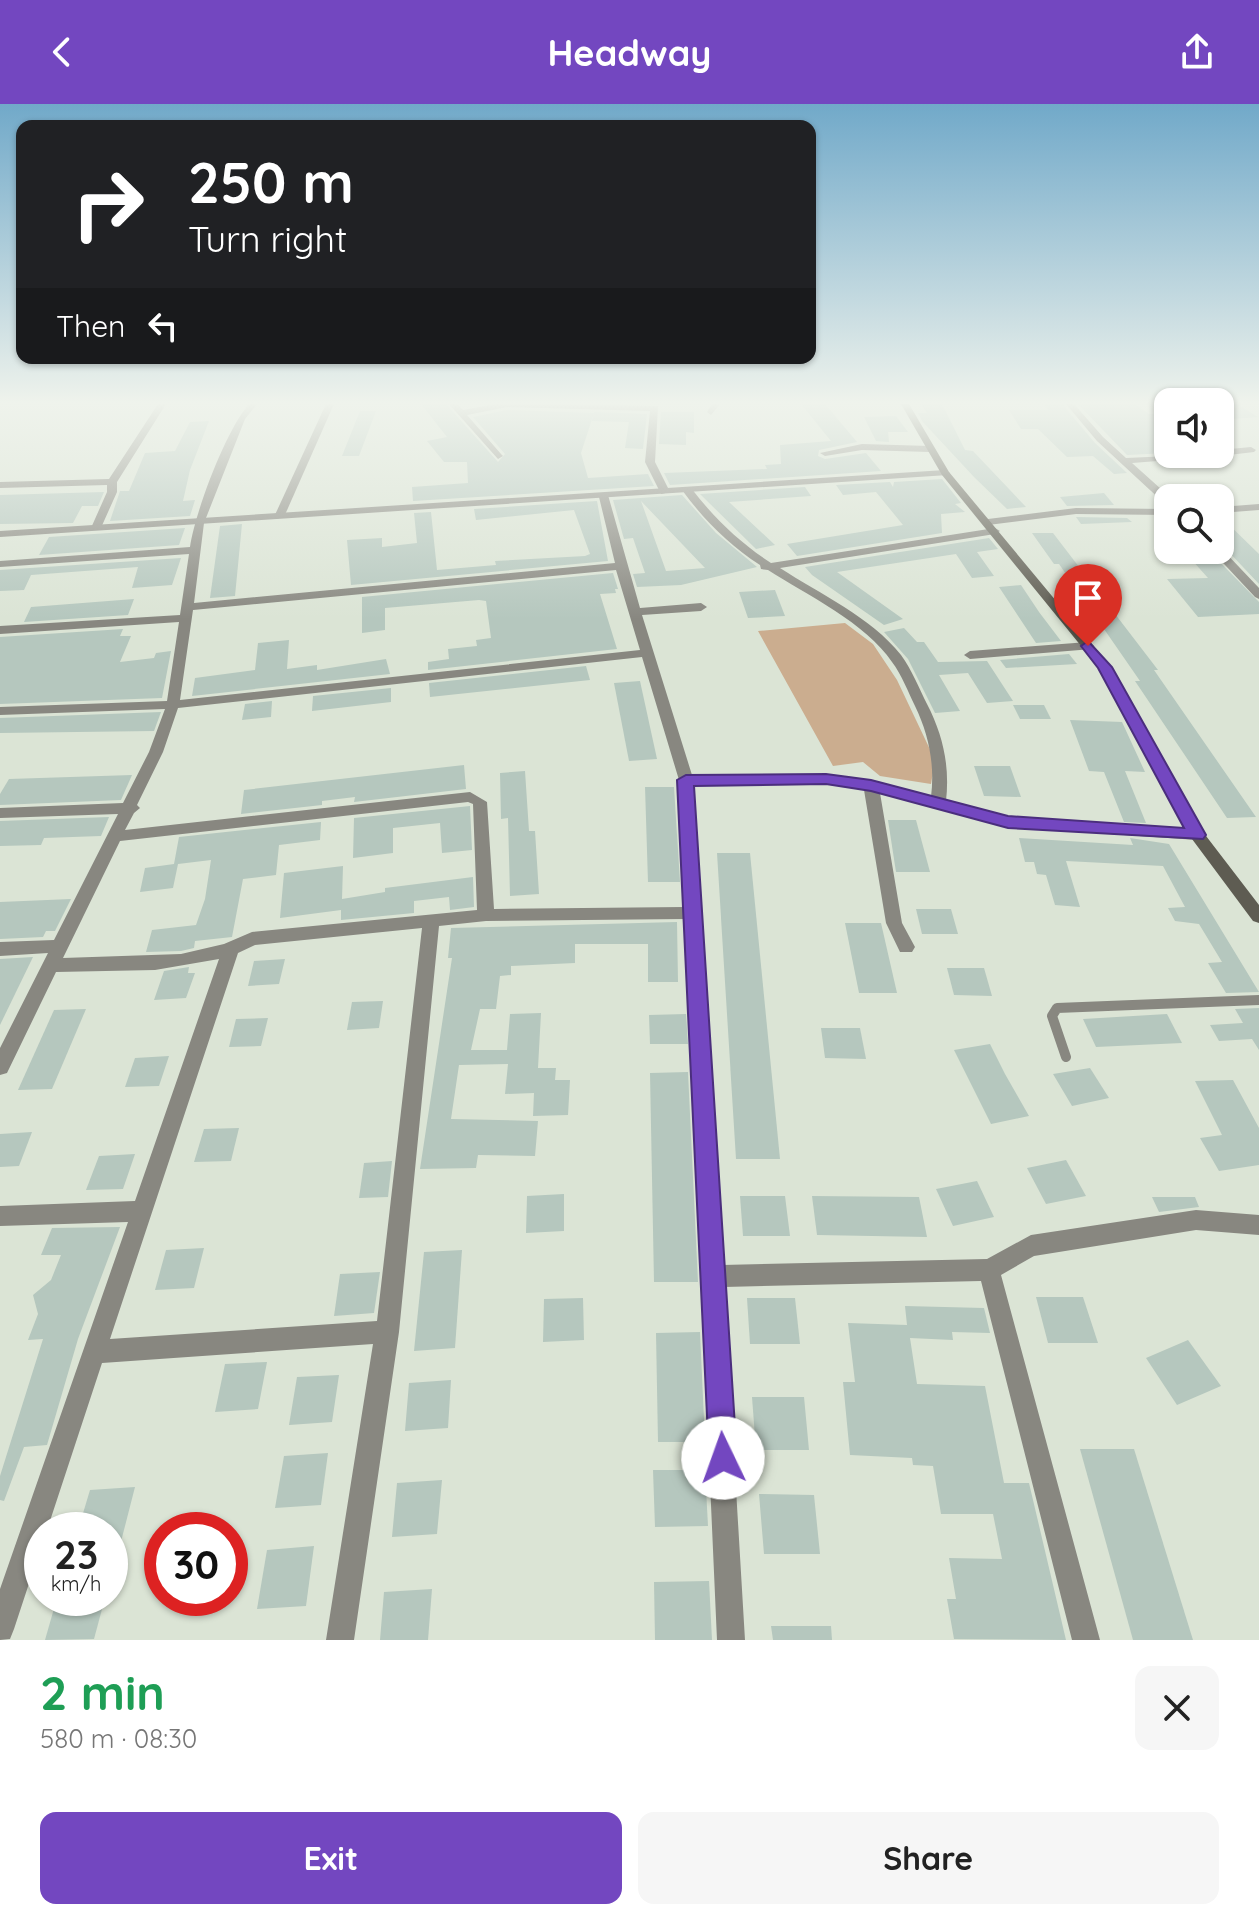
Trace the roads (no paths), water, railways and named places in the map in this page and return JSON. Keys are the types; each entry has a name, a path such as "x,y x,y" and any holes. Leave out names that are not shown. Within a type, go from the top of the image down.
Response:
{"main road":[{"path":"947,476 992,526 1105,667 1197,835 1259,917"}],"street":[{"path":"96,528 116,476"},
{"path":"0,1067 132,808 173,705 199,523 218,476"},
{"path":"279,517 298,476"},
{"path":"657,476 665,492"},
{"path":"0,534 904,476"},
{"path":"0,485 112,482"},
{"path":"687,490 698,508 765,567 834,605 893,653 928,719 939,752 942,776 938,805"},
{"path":"604,497 621,566 686,780 731,1640"},
{"path":"1234,509 1259,507"},
{"path":"765,567 1076,511 1154,512"},
{"path":"0,564 195,550"},
{"path":"1230,564 1259,595"},
{"path":"0,630 621,566"},
{"path":"635,612 701,607"},
{"path":"970,655 1088,646"},
{"path":"0,711 173,705 647,653"},
{"path":"686,780 826,779 871,786 1008,822 1197,835"},
{"path":"871,786 894,923 906,947"},
{"path":"117,836 470,797 480,802 486,915"},
{"path":"0,813 132,808"},
{"path":"52,965 182,960 230,952 252,939 486,915 694,913"},
{"path":"340,1640 387,1332 431,923"},
{"path":"0,949 62,946"},
{"path":"0,1629 230,952"},
{"path":"0,1216 141,1211"},
{"path":"714,1276 989,1270 1031,1246 1196,1220 1259,1225"},
{"path":"989,1270 1086,1640"},
{"path":"93,1352 387,1332"}],"lane":[{"path":"1066,1057 1052,1016 1057,1008 1259,1000"}]}
